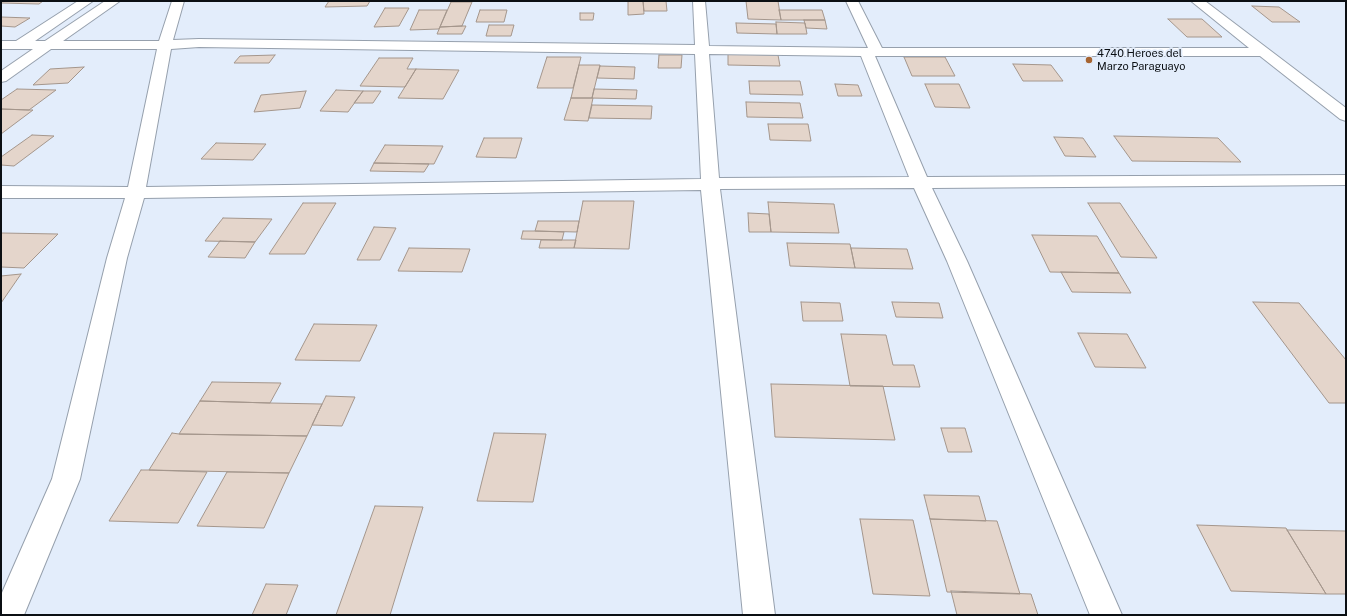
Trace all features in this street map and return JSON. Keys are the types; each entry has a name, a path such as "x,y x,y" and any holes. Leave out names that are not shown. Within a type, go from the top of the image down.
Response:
{"street":[{"path":"1,57 87,1"},
{"path":"1,78 114,1"},
{"path":"8,615 66,479 117,258 136,193 164,45 178,1"},
{"path":"699,1 710,184 758,615"},
{"path":"852,1 920,182 957,261 1106,615"},
{"path":"1197,1 1346,116"},
{"path":"1,44 164,45 199,43 872,52 1263,52"},
{"path":"1,192 136,193 710,184 1346,180"}],"building":[{"path":"1,1 43,1 39,4 1,3"},
{"path":"329,1 370,1 367,6 325,7"},
{"path":"628,1 643,1 644,14 628,15"},
{"path":"643,1 666,1 667,11 644,11"},
{"path":"746,1 778,1 781,20 748,19"},
{"path":"451,2 472,2 462,26 440,27"},
{"path":"1252,6 1279,7 1300,22 1272,22"},
{"path":"385,8 409,8 399,26 374,27"},
{"path":"419,10 447,10 439,29 410,30"},
{"path":"480,10 507,10 504,22 476,22"},
{"path":"779,10 822,10 825,20 781,20"},
{"path":"580,13 594,13 593,20 580,20"},
{"path":"1,17 30,18 15,27 1,26"},
{"path":"1168,19 1202,19 1222,37 1187,37"},
{"path":"804,20 825,20 827,29 806,28"},
{"path":"776,22 805,23 807,34 777,34"},
{"path":"736,23 776,24 777,34 737,33"},
{"path":"489,25 514,25 511,36 486,36"},
{"path":"466,26 462,34 437,34 440,27"},
{"path":"728,54 778,55 780,66 728,65"},
{"path":"275,55 269,63 234,63 240,56"},
{"path":"659,55 682,55 681,68 658,68"},
{"path":"547,57 581,57 573,88 537,88"},
{"path":"904,57 945,57 955,76 912,76"},
{"path":"379,58 413,58 407,69 416,69 405,87 360,86"},
{"path":"1013,64 1051,65 1063,81 1023,81"},
{"path":"579,65 600,65 592,98 571,98"},
{"path":"600,66 635,67 634,79 597,78"},
{"path":"84,67 68,83 33,85 50,69"},
{"path":"416,69 459,70 443,99 398,98"},
{"path":"749,81 800,81 803,95 750,94"},
{"path":"835,84 858,85 862,96 838,96"},
{"path":"925,84 959,84 970,108 935,107"},
{"path":"17,89 56,90 29,110 1,109 1,100"},
{"path":"594,89 637,90 636,99 592,98"},
{"path":"336,90 363,91 348,112 320,111"},
{"path":"306,91 300,108 254,112 261,95"},
{"path":"363,91 381,91 373,103 354,103"},
{"path":"571,98 593,98 588,121 564,120"},
{"path":"746,102 800,103 803,118 747,117"},
{"path":"592,105 652,106 651,119 589,118"},
{"path":"1,109 29,110 33,110 1,134"},
{"path":"768,124 808,124 811,141 770,140"},
{"path":"32,135 54,136 14,166 1,165 1,157"},
{"path":"1114,136 1218,138 1241,162 1132,161"},
{"path":"1054,137 1083,138 1096,157 1065,156"},
{"path":"484,138 522,138 516,158 476,157"},
{"path":"216,143 266,144 253,160 201,159"},
{"path":"385,145 443,146 434,164 374,163"},
{"path":"374,163 429,164 424,172 370,171"},
{"path":"583,201 634,201 629,249 574,248"},
{"path":"768,202 834,204 839,233 771,232"},
{"path":"303,203 336,203 305,254 269,254"},
{"path":"1088,203 1120,203 1157,258 1121,257"},
{"path":"748,213 769,214 771,232 749,232"},
{"path":"223,218 272,219 255,242 205,241"},
{"path":"538,221 579,221 577,232 535,231"},
{"path":"374,227 396,228 380,260 357,260"},
{"path":"523,231 564,232 562,240 521,239"},
{"path":"1,233 58,234 24,268 1,267"},
{"path":"1032,235 1097,236 1119,273 1050,272"},
{"path":"541,240 576,240 574,248 539,248"},
{"path":"220,241 255,242 245,258 208,257"},
{"path":"787,243 850,244 855,268 790,266"},
{"path":"409,248 470,249 462,272 398,271"},
{"path":"851,248 907,249 913,269 855,268"},
{"path":"1061,272 1119,273 1131,293 1072,292"},
{"path":"21,274 1,303 1,276"},
{"path":"801,302 840,303 843,321 803,321"},
{"path":"892,302 939,303 943,318 896,317"},
{"path":"1253,302 1299,303 1346,360 1346,403 1329,403"},
{"path":"314,324 377,325 360,361 295,360"},
{"path":"1078,333 1127,334 1146,368 1095,367"},
{"path":"841,334 886,335 893,365 914,365 920,387 850,386"},
{"path":"212,382 281,383 270,403 200,401"},
{"path":"771,384 883,386 895,440 775,437"},
{"path":"326,396 355,397 342,426 312,425"},
{"path":"200,401 322,404 307,436 179,434"},
{"path":"941,428 965,428 972,452 948,452"},
{"path":"172,433 307,436 289,473 149,470"},
{"path":"494,433 546,434 533,502 477,501"},
{"path":"141,470 207,472 178,523 109,521"},
{"path":"227,472 289,473 264,528 197,526"},
{"path":"924,495 979,496 986,521 930,519"},
{"path":"375,506 423,507 390,615 336,615"},
{"path":"860,519 913,520 930,596 873,594"},
{"path":"930,519 997,521 1020,594 947,592"},
{"path":"1197,525 1286,528 1326,594 1231,591"},
{"path":"1287,530 1346,531 1346,594 1326,594"},
{"path":"266,584 298,585 286,615 252,615"},
{"path":"951,591 1031,594 1038,615 957,615"}],"place":[{"name":"4740 Heroes del Marzo Paraguayo","path":"1089,60"}]}
